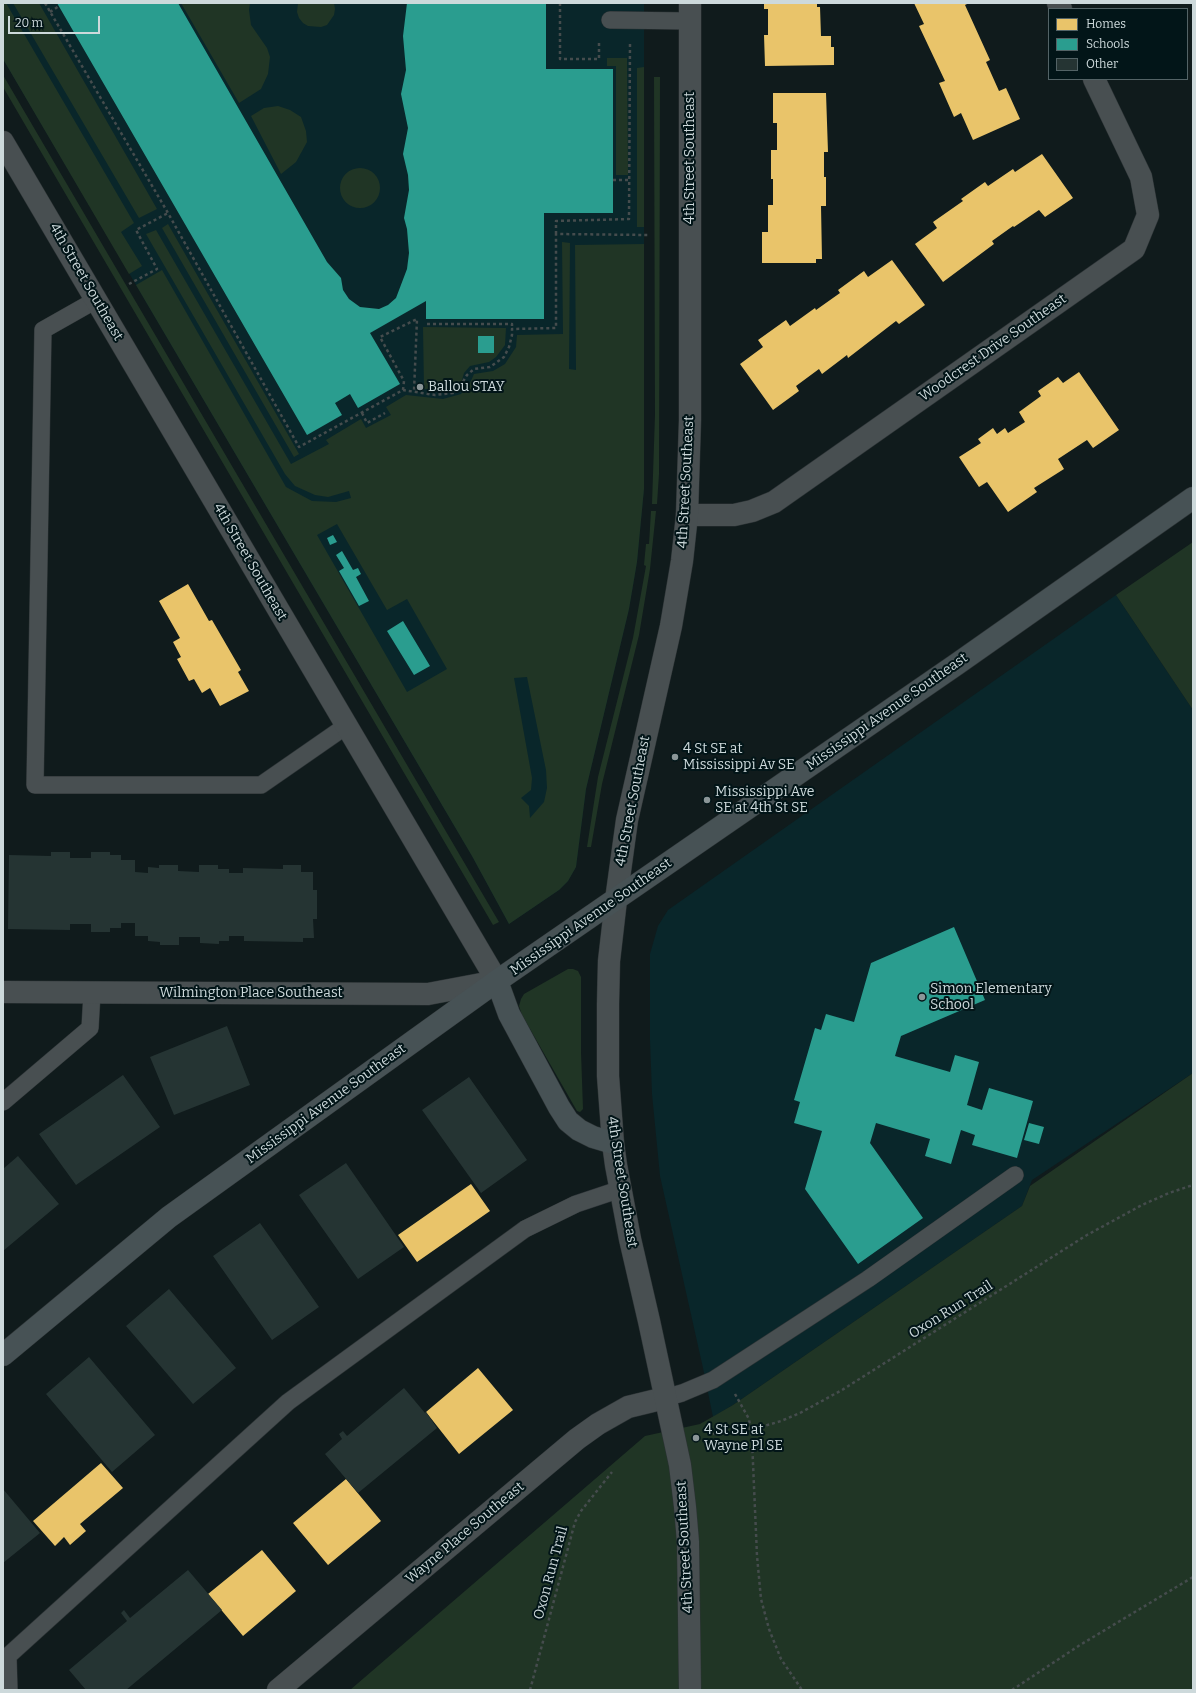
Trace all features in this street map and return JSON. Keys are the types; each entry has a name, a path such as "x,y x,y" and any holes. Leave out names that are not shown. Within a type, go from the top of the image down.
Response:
{"main road":[{"name":"Mississippi Avenue Southeast","path":"3,1355 169,1217 498,981 957,664 1193,498"},
{"path":"498,981 509,1014 568,1121 579,1130 593,1137 613,1143"}],"street":[{"name":"4th Street Southeast","path":"690,12 690,420 687,515 682,561 671,626 627,820 609,961 608,1004 608,1076 613,1143 630,1239 680,1465 686,1521 690,1690"},
{"name":"Woodcrest Drive Southeast","path":"687,515 734,515 752,511 774,502 1134,249 1148,215 1141,177 1094,80"},
{"name":"4th Street Southeast","path":"3,142 346,726 450,898 498,981"},
{"name":"Wilmington Place Southeast","path":"3,992 428,994 498,981"},
{"name":"Wayne Place Southeast","path":"278,1690 577,1439 609,1417 628,1407 665,1398"}],"lane":[{"path":"610,20 631,21 690,12"},
{"path":"96,300 43,330 36,785 260,785 346,726"},
{"path":"3,1102 90,1028 92,993"},
{"path":"665,1398 704,1385 719,1376 868,1279 1015,1175"},
{"path":"9,1690 8,1656 288,1402 525,1229 576,1204 621,1189"}],"path":[{"path":"45,3 168,213 299,447 403,390 435,395 453,393 474,370 490,367 504,357 509,347 512,335 512,324 427,324"},
{"path":"560,3 560,59 599,59 599,35"},
{"path":"50,12 59,6"},
{"path":"512,329 556,328 556,220 629,220 631,21"},
{"path":"613,180 630,180"},
{"path":"129,284 157,269 136,230 168,213"},
{"path":"556,234 648,235"},
{"path":"403,390 404,381 380,337 417,319 414,391"},
{"path":"362,413 368,423 385,413"},
{"name":"Oxon Run Trail","path":"713,1434 750,1429 781,1421 820,1402 984,1301 1087,1235 1142,1205 1169,1193 1193,1185"},
{"path":"719,1376 738,1397 749,1419 752,1440 757,1556 762,1599 769,1629 781,1659 802,1690"},
{"name":"Oxon Run Trail","path":"530,1690 575,1522 581,1511 612,1472"},
{"path":"1012,1690 1080,1645 1193,1577"}],"shaded area":[{"name":"Ballou STAY","path":"3,3 644,3 644,489 637,562 629,609 586,789 576,867 568,881 559,890 509,924 472,856 3,59"},
{"name":"Simon Elementary School","path":"1116,595 1193,710 1193,1073 1032,1180 1022,1206 733,1405 713,1417 660,1176 652,1094 650,1040 650,954 658,926 668,910"}],"green space":[{"path":"3,3 6,3 134,223 121,232 142,266 129,274 3,59"},
{"path":"13,3 39,3 157,209 139,218"},
{"path":"181,3 250,3 249,10 251,25 267,48 270,57 268,74 261,89 239,103"},
{"path":"298,3 334,3 334,15 327,25 321,27 308,26 299,18 297,12"},
{"path":"607,58 627,58 628,175 616,175 616,66 607,66"},
{"path":"644,67 644,227 637,227 637,68"},
{"path":"3,75 499,922 493,925 3,87"},
{"path":"654,77 660,77 659,474 657,504 652,504 655,415"},
{"path":"278,106 290,110 301,117 306,131 307,142 296,162 281,174 251,116 264,108"},
{"path":"360,168 368,170 374,174 378,180 380,188 378,196 374,202 368,206 360,208 352,206 346,202 342,196 340,188 342,180 346,174 352,170"},
{"path":"168,224 299,454 294,457 162,228"},
{"path":"156,230 291,464 329,444 326,440 361,419 366,428 391,415 386,407 406,395 443,399 461,394 470,383 474,374 493,371 505,364 516,347 517,335 563,334 562,242 570,243 569,369 576,370 575,245 644,244 644,489 637,562 629,609 586,789 576,867 568,881 559,890 509,924 472,856 136,285 162,270 286,487 312,501 336,502 351,498 349,491 328,497 315,495 295,486 285,474 146,234","holes":["337,524 387,610 407,599 447,669 407,692 317,535","527,677 546,770 547,788 544,802 530,818 529,806 521,798 531,790 532,778 514,678"]},
{"path":"423,327 506,328 505,345 496,357 489,362 470,366 464,373 461,384 452,388 424,389"},
{"path":"651,511 656,511 650,569 639,635 602,784 591,847 587,847 598,777 633,638 646,566 644,565 646,544 649,544"},
{"path":"1193,542 1193,710 1116,595"},
{"path":"568,969 578,971 581,977 583,1109 580,1112 577,1111 522,1015 519,1006 524,994"},
{"path":"1193,1073 1193,1690 350,1690 645,1436 700,1424 733,1405 1022,1206 1030,1186"}],"building: Homes":[{"path":"764,3 817,3 817,7 820,7 821,36 831,36 831,47 834,47 834,65 765,66 764,35 768,35 768,9 764,9"},
{"path":"914,3 969,3 965,5 990,60 986,62 999,91 1006,88 1020,119 973,140 961,113 954,117 939,83 945,81 919,26 924,24"},
{"path":"773,93 826,93 828,152 824,152 824,177 826,177 826,206 821,206 822,259 816,259 816,263 762,263 762,232 768,232 768,205 773,205 771,150 777,150 777,123 773,123"},
{"path":"1042,154 1073,198 1045,217 1039,210 1014,227 1013,226 992,241 994,244 943,282 915,244 937,228 933,222 963,201 961,199 985,182 988,186 1013,169 1015,172"},
{"path":"892,260 925,305 899,324 896,321 848,358 847,355 822,374 819,369 796,386 799,391 773,410 740,364 763,347 758,340 786,320 790,326 815,308 816,310 840,293 838,290 864,271 868,277"},
{"path":"1079,372 1119,430 1093,448 1087,440 1058,459 1064,469 1034,488 1037,492 1008,512 987,482 979,487 959,457 981,443 978,439 993,428 997,434 1005,428 1008,433 1025,422 1019,412 1041,396 1038,391 1058,377 1063,383"},
{"path":"188,584 209,621 212,620 241,670 238,672 249,691 220,706 210,688 202,693 194,679 189,681 177,659 181,657 173,642 180,638 159,601"},
{"path":"471,1184 490,1211 417,1262 398,1235"},
{"path":"478,1368 513,1410 459,1454 426,1412"},
{"path":"101,1463 123,1488 80,1524 86,1531 70,1545 64,1537 55,1546 33,1521"},
{"path":"346,1479 381,1521 328,1565 293,1523"},
{"path":"262,1550 296,1591 243,1636 208,1594"}],"building: Schools":[{"path":"57,3 178,3 327,262 341,278 343,290 349,299 360,307 379,309 388,305 396,298 407,269 409,253 407,229 404,218 409,190 408,175 403,154 408,128 401,94 406,70 403,36 407,3 546,3 546,69 613,69 613,213 544,213 544,319 426,319 426,301 370,333 400,384 358,408 350,394 335,403 342,415 307,435"},
{"path":"478,336 494,336 494,353 478,353"},
{"path":"333,535 337,542 330,545 327,538"},
{"path":"342,551 353,570 358,568 361,574 356,577 369,601 359,606 339,571 344,568 336,555"},
{"path":"403,621 430,666 414,675 387,631"},
{"path":"954,927 985,1000 901,1036 895,1056 950,1072 955,1055 979,1062 967,1105 982,1110 989,1088 1033,1101 1017,1158 972,1145 975,1135 961,1130 951,1164 925,1156 930,1139 876,1123 870,1143 923,1218 858,1264 805,1189 822,1131 794,1123 800,1102 794,1100 815,1028 821,1030 826,1014 854,1022 871,963"},
{"path":"1029,1123 1044,1127 1039,1144 1024,1140"}],"building: Other":[{"path":"51,852 70,852 70,858 91,858 91,852 110,852 110,855 121,855 121,860 135,860 135,872 148,873 148,867 159,868 159,865 178,865 178,871 199,872 199,865 218,865 218,869 229,869 229,873 243,873 243,868 283,869 283,865 301,865 301,872 313,872 313,890 317,890 317,919 313,919 314,938 303,938 303,942 244,941 244,936 229,936 229,941 219,941 219,944 200,943 200,937 179,937 179,945 160,945 160,942 148,941 148,936 135,936 135,923 121,923 121,928 110,928 110,932 91,932 91,924 70,924 70,930 8,929 9,855 51,856"},
{"path":"227,1026 250,1085 174,1115 150,1057"},
{"path":"123,1075 160,1127 76,1185 39,1134"},
{"path":"469,1077 527,1160 481,1193 422,1110"},
{"path":"18,1156 59,1204 3,1251 3,1169"},
{"path":"346,1163 404,1247 358,1279 299,1195"},
{"path":"260,1223 319,1307 272,1340 213,1256"},
{"path":"169,1289 236,1368 193,1404 126,1326"},
{"path":"89,1357 155,1435 112,1472 46,1394"},
{"path":"404,1388 425,1413 426,1412 437,1428 358,1493 325,1454 342,1439 339,1434 343,1431 347,1436"},
{"path":"3,1489 40,1533 3,1563"},
{"path":"188,1570 222,1610 126,1690 86,1690 69,1670 127,1621 121,1613 124,1610 130,1618"}],"place":[{"name":"Ballou STAY","path":"420,387"},
{"name":"4 St SE at Mississippi Av SE","path":"675,757"},
{"name":"Mississippi Ave SE at 4th St SE","path":"707,800"},
{"name":"Simon Elementary School","path":"922,997"},
{"name":"4 St SE at Wayne Pl SE","path":"696,1438"}]}
